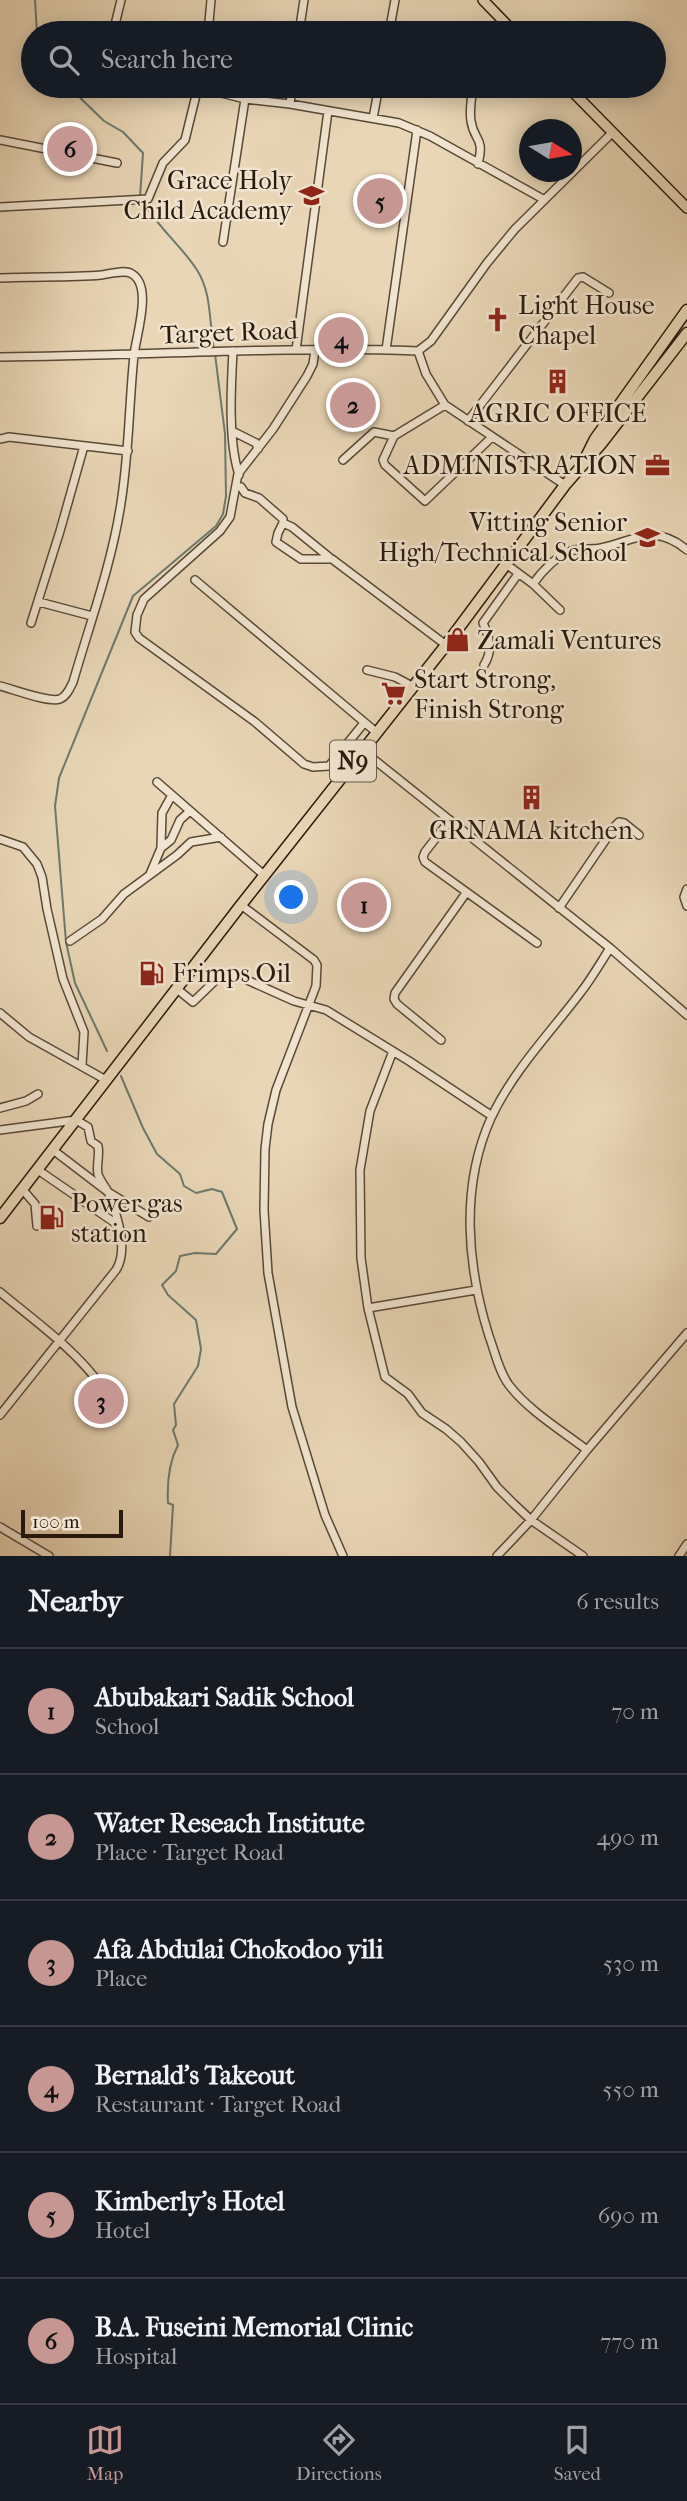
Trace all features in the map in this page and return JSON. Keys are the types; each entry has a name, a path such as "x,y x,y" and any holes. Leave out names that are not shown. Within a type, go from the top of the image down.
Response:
{"highway":[{"name":"N9","path":"580,467 595,439 687,310"},
{"name":"N9","path":"0,1218 264,875 446,645 565,485 601,444 687,333"}],"main road":[{"path":"483,0 502,21"},
{"path":"578,98 687,208"}],"street":[{"path":"116,21 121,0"},
{"path":"209,21 211,0"},
{"path":"301,21 304,0"},
{"path":"392,21 396,0"},
{"path":"0,207 148,200 163,163 185,140 197,98"},
{"path":"242,98 373,118 417,130 543,199"},
{"path":"290,104 291,98"},
{"path":"373,118 377,98"},
{"path":"472,98 471,124 481,143 478,164"},
{"path":"223,242 245,99"},
{"path":"296,350 328,111"},
{"path":"386,350 417,130"},
{"path":"565,485 445,405 426,374 418,351 431,341 502,244 543,199 612,133"},
{"path":"0,140 117,163"},
{"path":"0,278 128,272 138,280 144,308 134,356 128,451 121,505 92,616 68,693 60,699 50,699 0,685"},
{"path":"468,421 578,278 583,277 609,293"},
{"name":"Target Road","path":"0,357 134,356 296,350 418,351"},
{"path":"315,350 313,364 307,376 238,474 230,517 220,531 144,599 136,615 135,632 139,638 255,722 304,764 313,767 328,766 364,723"},
{"path":"231,351 232,431 241,487 240,493 232,500"},
{"path":"445,405 394,436 383,460 385,465 425,502 492,437"},
{"path":"232,431 256,443 258,449"},
{"path":"343,460 374,432 394,436"},
{"path":"0,439 9,437 128,451"},
{"path":"31,623 84,446"},
{"path":"241,487 246,493 259,498 283,523 292,527 446,645"},
{"path":"283,523 276,542 285,549 301,559 329,557"},
{"path":"533,583 548,567 571,551 600,548 650,534 675,540 687,550"},
{"path":"506,564 533,583 560,610"},
{"path":"484,665 490,649 483,623 519,574"},
{"path":"195,580 376,732"},
{"path":"38,602 92,616"},
{"path":"367,670 395,677 412,687"},
{"path":"362,750 610,948 686,1013"},
{"path":"157,782 264,875"},
{"path":"150,875 161,848 162,813 172,795"},
{"path":"161,848 171,840 180,820 190,811"},
{"path":"450,820 423,857 425,862 537,943"},
{"path":"559,908 619,822 639,835"},
{"path":"70,941 102,919 124,894 191,842 221,837"},
{"path":"0,839 23,847 37,864 43,877 47,909 63,979 84,1032 82,1065"},
{"path":"687,889 684,897 687,906"},
{"path":"441,1040 397,1004 395,993 466,893"},
{"path":"241,905 317,965 316,986 276,1090 268,1124 264,1177 268,1273 292,1407 325,1515 343,1556"},
{"path":"587,1450 520,1398 508,1384 476,1290 469,1225 479,1154 492,1116 513,1080 582,990 610,948"},
{"path":"177,989 193,1002 220,976 232,974 285,998 326,1010 492,1116"},
{"path":"0,1013 29,1037 109,1076"},
{"path":"393,1051 370,1111 360,1170 361,1258 368,1308 385,1377 408,1394 422,1413 461,1442 497,1487 531,1520 583,1556"},
{"path":"0,1108 26,1101 38,1094"},
{"path":"0,1130 76,1120 88,1127 90,1141 98,1146 98,1174 108,1192 123,1251 122,1261 0,1415"},
{"path":"53,1150 108,1192 149,1217"},
{"path":"38,1170 118,1225"},
{"path":"23,1190 35,1204 37,1226"},
{"path":"368,1308 476,1290"},
{"path":"0,1292 61,1340 88,1367 103,1388"},
{"path":"497,1556 531,1520 687,1333"},
{"path":"0,1527 49,1556"},
{"path":"679,1556 687,1545"}],"waterway":[{"path":"35,0 36,21"},
{"path":"80,98 104,121 123,132 143,153 140,197"},
{"path":"143,201 202,279 208,298 214,349"},
{"path":"107,1051 75,983 66,942 55,806 59,778 133,596 216,526 223,514 226,496 225,434 215,354"},
{"path":"121,1076 157,1154 180,1174 184,1186 196,1193 212,1189 222,1192 237,1229 216,1254 195,1253 180,1256 176,1271 162,1285 168,1295 196,1320 201,1349 198,1366 174,1404 176,1425 173,1430 178,1445 168,1481 168,1503 173,1505 170,1556"}],"place":[{"name":"B.A. Fuseini Memorial Clinic","path":"70,149"},
{"name":"Grace Holy Child Academy","path":"312,195"},
{"name":"Kimberly's Hotel","path":"380,201"},
{"name":"Light House Chapel","path":"498,320"},
{"name":"Bernald's Takeout","path":"341,340"},
{"name":"AGRIC OFFICE","path":"558,381"},
{"name":"Water Reseach Institute","path":"353,405"},
{"name":"ADMINISTRATION","path":"657,465"},
{"name":"Vitting Senior High/Technical School","path":"647,537"},
{"name":"Zamali Ventures","path":"457,640"},
{"name":"Start Strong, Finish Strong","path":"394,694"},
{"name":"GRNAMA kitchen","path":"531,798"},
{"name":"Abubakari Sadik School","path":"364,905"},
{"name":"Frimps Oil","path":"152,973"},
{"name":"Power gas station","path":"51,1218"},
{"name":"Afa Abdulai Chokodoo yili","path":"101,1401"}]}
